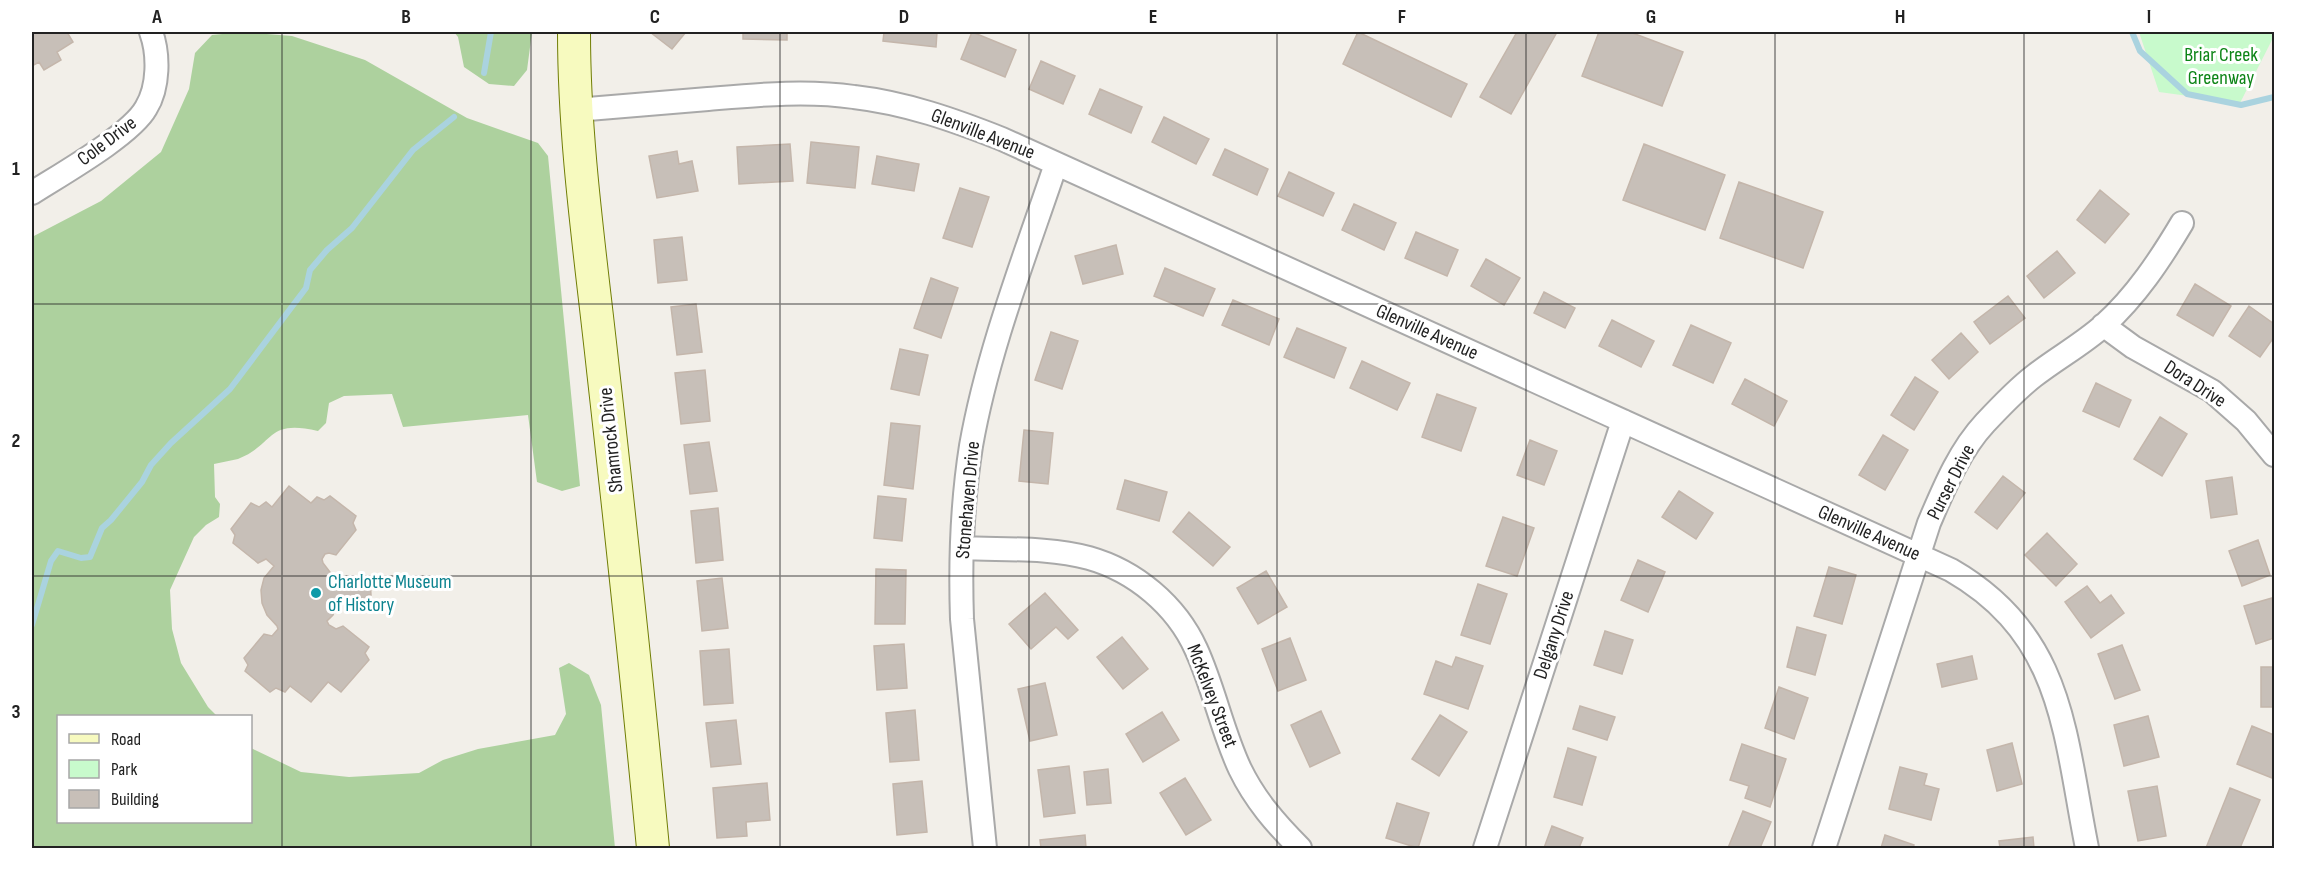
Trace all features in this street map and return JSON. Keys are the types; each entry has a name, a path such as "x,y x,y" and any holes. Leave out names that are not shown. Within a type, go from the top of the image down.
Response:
{"street":[{"name":"Cole Drive","path":"32,193 101,149 138,121 147,107 155,75 156,54 151,32"},
{"name":"Shamrock Drive","path":"574,32 576,110 653,849"},
{"name":"Glenville Avenue","path":"576,110 760,94 807,93 852,96 933,113 1002,139 1951,570 1986,593 2012,618 2033,646 2049,676 2055,693 2087,849"},
{"name":"Stonehaven Drive","path":"985,849 962,619 964,494 978,413 993,353 1056,164"},
{"name":"Purser Drive","path":"1824,849 1918,556 1944,489 1961,457 1984,424 2033,376 2103,326 2122,308 2161,259 2182,223"},
{"name":"Dora Drive","path":"2103,326 2133,347 2212,391 2246,421 2274,455"},
{"name":"Delgany Drive","path":"1485,849 1623,422"},
{"name":"McKelvey Street","path":"962,548 1049,552 1080,556 1122,571 1151,591 1175,616 1197,650 1239,766 1249,785 1276,824 1300,849"}],"green space":[{"path":"243,32 292,36 365,60 467,118 538,143 548,156 580,486 562,491 537,482 528,415 403,427 392,394 344,396 329,403 326,423 318,431 288,428 272,435 259,447 238,459 214,464 215,497 220,504 219,517 206,525 194,537 170,590 172,629 181,663 208,707 216,715 57,715 57,823 252,823 252,748 301,772 349,777 419,773 443,760 478,749 555,735 566,714 559,668 569,663 589,675 601,705 615,848 32,848 32,237 101,201 161,152 189,89 195,53 212,35"},
{"path":"454,32 532,32 527,70 514,86 489,84 464,67 458,37"},
{"name":"Briar Creek Greenway","path":"2139,32 2274,32 2274,36 2240,103 2159,92"}],"building":[{"path":"32,32 67,32 73,42 57,52 61,60 44,70 39,62 32,66"},
{"path":"650,32 686,32 672,49"},
{"path":"743,32 787,32 787,40 743,39"},
{"path":"884,32 937,32 936,47 883,41"},
{"path":"972,32 1016,50 1005,77 961,59"},
{"path":"1358,32 1467,84 1451,117 1343,64"},
{"path":"1517,32 1557,32 1511,114 1480,97"},
{"path":"1599,32 1630,32 1683,52 1662,106 1582,76"},
{"path":"1041,61 1075,76 1063,104 1029,89"},
{"path":"1100,89 1142,107 1131,133 1089,114"},
{"path":"1164,117 1209,139 1196,164 1152,142"},
{"path":"811,142 859,147 855,188 807,183"},
{"path":"790,144 793,181 739,184 737,147"},
{"path":"1644,144 1725,175 1705,230 1623,200"},
{"path":"1225,149 1268,169 1257,195 1213,175"},
{"path":"677,151 679,164 692,161 698,191 657,198 649,156"},
{"path":"877,156 919,164 914,191 872,184"},
{"path":"1289,172 1334,193 1323,216 1278,196"},
{"path":"1739,182 1823,212 1803,268 1720,238"},
{"path":"960,188 989,197 972,247 943,238"},
{"path":"2100,190 2129,214 2105,243 2077,220"},
{"path":"1354,204 1396,223 1384,250 1342,230"},
{"path":"1416,232 1458,250 1447,276 1405,258"},
{"path":"682,237 687,280 658,283 654,240"},
{"path":"1116,245 1123,274 1083,284 1075,256"},
{"path":"2057,251 2075,273 2044,298 2027,276"},
{"path":"1486,259 1520,278 1504,305 1471,286"},
{"path":"1165,268 1215,289 1203,316 1154,296"},
{"path":"931,278 958,288 941,338 914,328"},
{"path":"2195,284 2231,306 2213,336 2177,315"},
{"path":"1544,292 1575,308 1565,328 1534,313"},
{"path":"2008,296 2025,318 1990,344 1974,322"},
{"path":"1233,300 1279,319 1269,345 1222,325"},
{"path":"696,304 702,352 677,355 671,307"},
{"path":"2249,306 2274,324 2274,337 2260,357 2229,336"},
{"path":"1612,320 1654,341 1641,367 1599,346"},
{"path":"1691,325 1731,343 1713,383 1673,365"},
{"path":"1297,328 1346,348 1334,378 1284,357"},
{"path":"1051,332 1078,341 1062,389 1035,380"},
{"path":"1961,333 1978,352 1949,379 1932,360"},
{"path":"900,349 928,355 919,395 891,389"},
{"path":"1362,361 1410,383 1397,410 1350,388"},
{"path":"705,370 710,421 681,424 675,373"},
{"path":"1915,377 1938,392 1914,430 1891,415"},
{"path":"1745,379 1787,401 1774,426 1732,404"},
{"path":"2096,383 2131,400 2119,427 2083,411"},
{"path":"1437,394 1476,408 1461,451 1422,437"},
{"path":"2160,417 2187,434 2162,476 2134,459"},
{"path":"891,423 920,426 913,489 884,485"},
{"path":"1024,430 1053,433 1048,484 1019,481"},
{"path":"1883,435 1908,450 1885,490 1859,475"},
{"path":"1530,440 1557,451 1544,485 1517,475"},
{"path":"709,442 717,491 690,494 684,445"},
{"path":"2003,476 2025,493 1997,529 1975,512"},
{"path":"2232,477 2237,514 2211,518 2206,481"},
{"path":"1125,480 1167,492 1159,521 1117,509"},
{"name":"Charlotte Museum of History","path":"289,486 311,503 317,497 324,500 330,496 356,516 353,523 356,530 336,555 325,554 322,559 336,580 366,577 366,580 370,579 371,595 368,595 368,598 338,602 333,615 327,621 336,629 343,626 369,647 365,653 369,660 341,692 328,682 311,702 290,686 285,692 276,688 270,692 245,671 248,665 244,658 264,634 272,636 278,629 267,615 262,603 261,590 264,578 274,566 266,559 258,563 233,543 235,535 231,529 251,503 259,507 266,502 272,507"},
{"path":"1679,491 1713,513 1696,539 1662,517"},
{"path":"878,496 906,499 902,541 874,538"},
{"path":"718,508 723,560 696,563 691,511"},
{"path":"1189,512 1230,547 1213,566 1173,532"},
{"path":"1503,517 1534,528 1517,576 1486,566"},
{"path":"2047,533 2077,564 2056,586 2025,555"},
{"path":"2258,540 2270,575 2242,586 2229,551"},
{"path":"1638,560 1665,572 1648,612 1621,600"},
{"path":"1829,567 1856,575 1842,624 1814,616"},
{"path":"876,569 906,570 905,624 875,624"},
{"path":"1266,571 1287,607 1258,624 1237,588"},
{"path":"722,578 728,628 702,631 697,581"},
{"path":"1478,584 1507,594 1490,644 1461,635"},
{"path":"2087,586 2100,603 2111,595 2124,613 2091,638 2065,602"},
{"path":"1045,593 1078,630 1068,639 1056,627 1031,649 1009,624"},
{"path":"2272,598 2274,638 2256,644 2244,606"},
{"path":"1797,627 1826,635 1815,675 1787,667"},
{"path":"1605,631 1633,640 1622,674 1594,665"},
{"path":"1122,637 1148,669 1123,689 1097,657"},
{"path":"1290,638 1306,680 1278,691 1262,649"},
{"path":"904,644 907,688 877,690 874,646"},
{"path":"2122,645 2140,690 2115,699 2098,654"},
{"path":"729,649 733,703 704,705 700,651"},
{"path":"1972,656 1977,679 1942,687 1937,664"},
{"path":"1456,657 1483,666 1468,709 1424,694 1436,661 1452,667"},
{"path":"2261,667 2274,667 2274,707 2261,707"},
{"path":"1045,683 1057,735 1030,741 1018,689"},
{"path":"1779,687 1808,698 1794,739 1765,728"},
{"path":"1580,706 1615,717 1607,740 1573,729"},
{"path":"915,710 919,760 890,762 886,713"},
{"path":"1321,711 1340,753 1310,767 1291,725"},
{"path":"1162,712 1179,740 1143,762 1126,734"},
{"path":"1440,715 1467,732 1439,776 1412,759"},
{"path":"2148,716 2159,757 2124,766 2114,725"},
{"path":"736,720 741,764 711,767 706,723"},
{"path":"2252,726 2274,735 2272,778 2237,764"},
{"path":"2012,743 2022,784 1997,791 1987,750"},
{"path":"1742,744 1786,759 1770,807 1745,798 1749,786 1730,780"},
{"path":"1568,748 1596,757 1582,805 1554,797"},
{"path":"1069,766 1075,813 1044,817 1038,770"},
{"path":"1900,767 1927,774 1924,785 1939,789 1931,820 1889,809"},
{"path":"1108,769 1111,803 1087,805 1084,772"},
{"path":"1185,778 1211,820 1186,835 1160,793"},
{"path":"922,781 927,832 897,835 893,784"},
{"path":"767,783 770,820 746,822 747,836 717,838 713,788"},
{"path":"2157,786 2166,836 2138,841 2128,791"},
{"path":"2230,788 2260,800 2240,848 2206,848"},
{"path":"1397,803 1429,813 1418,848 1386,838"},
{"path":"1743,811 1771,822 1760,848 1728,848"},
{"path":"1552,826 1583,838 1579,848 1544,848"},
{"path":"1085,835 1086,848 1041,848 1040,840"},
{"path":"1885,835 1914,845 1913,848 1881,848"},
{"path":"2033,837 2034,848 2000,848 1999,841"}],"waterway":[{"path":"484,73 491,32"},
{"path":"2132,32 2140,51 2187,94 2241,105 2274,97"},
{"path":"32,625 51,561 58,551 81,558 90,557 102,528 142,482 151,465 171,443 230,389 306,288 310,270 327,250 352,228 413,150 454,117"}],"place":[{"name":"Charlotte Museum of History","path":"316,593"}]}
